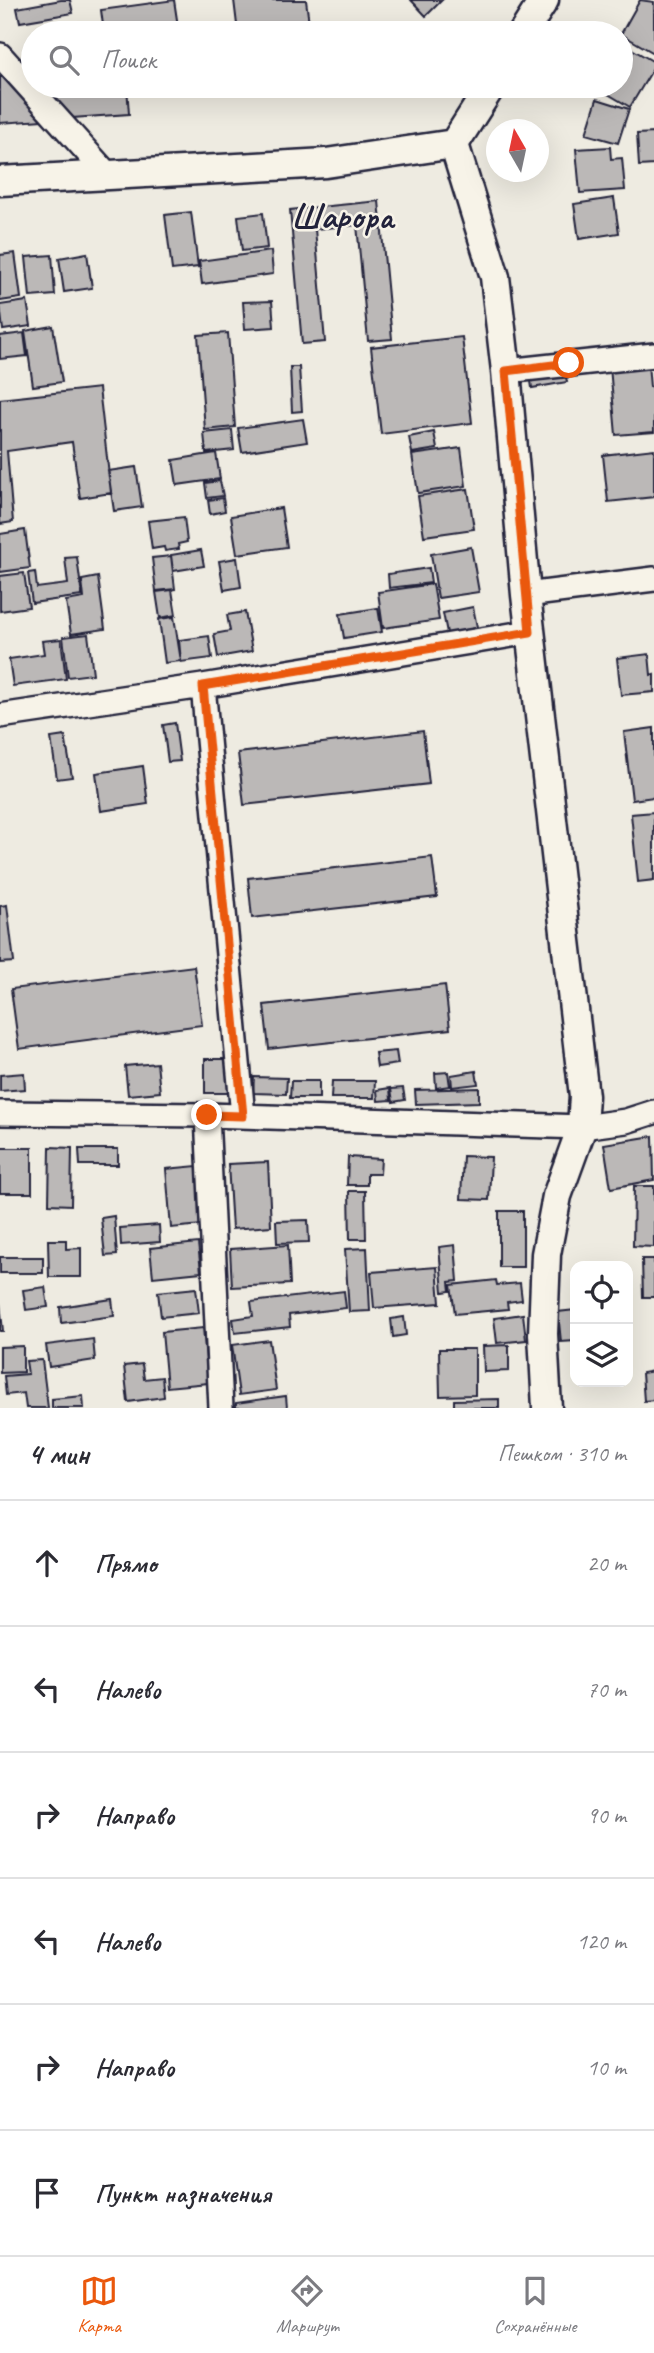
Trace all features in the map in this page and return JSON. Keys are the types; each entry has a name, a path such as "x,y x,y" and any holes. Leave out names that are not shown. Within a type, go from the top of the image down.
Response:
{"street":[{"path":"531,21 544,0"},
{"path":"0,55 21,78"},
{"path":"39,98 108,175"},
{"path":"0,181 326,163 454,144 483,98"},
{"path":"454,144 495,277 530,632 584,1096 582,1127 556,1196 546,1254 543,1334 547,1408"},
{"path":"506,371 654,355"},
{"path":"526,595 654,579"},
{"path":"0,716 203,686 530,632"},
{"path":"203,686 243,1116"},
{"path":"0,1113 207,1115 582,1127 626,1121 654,1112"},
{"path":"207,1115 221,1408"}],"building":[{"path":"70,0 73,13 20,22 17,8"},
{"path":"174,0 177,21 102,21 101,10"},
{"path":"234,0 306,0 309,21 237,21"},
{"path":"411,0 442,0 426,16"},
{"path":"640,0 654,2 654,53 633,41 633,21 628,21"},
{"path":"633,50 654,62 654,67 630,107 615,98 633,98"},
{"path":"21,76 21,98 128,98 129,114 0,123 0,77"},
{"path":"597,99 629,109 618,143 586,134"},
{"path":"654,133 654,165 639,166 637,134"},
{"path":"610,147 611,159 622,158 625,190 580,193 576,149"},
{"path":"614,198 619,233 579,239 574,204"},
{"path":"379,201 392,339 368,341 357,225 315,229 325,342 302,344 290,210"},
{"path":"191,212 198,267 172,270 165,215"},
{"path":"263,213 267,248 242,251 238,216"},
{"path":"271,251 273,274 202,284 199,261"},
{"path":"15,253 21,298 0,301 0,255"},
{"path":"87,253 92,288 64,292 59,258"},
{"path":"52,255 55,295 30,297 26,257"},
{"path":"27,301 31,326 3,330 0,305"},
{"path":"272,301 274,327 245,329 243,302"},
{"path":"53,326 62,382 33,386 25,331"},
{"path":"24,333 27,356 0,359 0,336"},
{"path":"228,333 235,427 205,430 198,335"},
{"path":"462,337 472,423 381,434 371,347"},
{"path":"648,364 650,387 654,387 654,432 616,435 610,367"},
{"path":"290,367 299,367 302,411 292,412"},
{"path":"564,368 567,382 532,388 530,374"},
{"path":"99,388 111,493 80,498 72,442 7,451 13,522 0,524 0,399"},
{"path":"303,419 307,442 242,452 238,428"},
{"path":"232,430 234,450 206,453 204,433"},
{"path":"434,432 437,449 412,453 409,437"},
{"path":"461,448 466,486 418,493 412,455"},
{"path":"654,449 654,497 608,502 603,455"},
{"path":"216,453 220,479 177,485 173,460"},
{"path":"136,467 142,507 114,511 108,471"},
{"path":"220,481 223,496 207,498 205,483"},
{"path":"468,489 474,529 424,536 418,496"},
{"path":"223,498 225,511 210,514 208,500"},
{"path":"281,508 287,547 237,554 231,516"},
{"path":"184,517 187,542 178,544 179,549 152,549 148,521"},
{"path":"25,530 30,568 0,572 0,534"},
{"path":"471,547 479,592 438,598 431,554"},
{"path":"201,550 204,566 173,571 171,555"},
{"path":"171,556 175,589 156,591 152,558"},
{"path":"77,557 82,596 32,603 28,573 35,572 37,588 68,584 65,558"},
{"path":"237,558 241,587 224,590 219,561"},
{"path":"429,568 431,583 389,588 388,574"},
{"path":"24,573 29,607 0,611 0,576"},
{"path":"98,577 105,629 71,634 66,601 84,598 82,580"},
{"path":"433,584 439,620 383,628 378,592"},
{"path":"172,590 176,615 160,618 156,592"},
{"path":"473,607 478,632 448,638 443,613"},
{"path":"378,608 382,632 344,638 340,614"},
{"path":"245,612 252,651 218,657 214,634 230,631 227,615"},
{"path":"174,617 181,661 165,663 159,619"},
{"path":"88,634 93,674 68,677 63,637"},
{"path":"209,636 212,658 181,662 179,640"},
{"path":"61,639 66,679 13,686 9,659 44,654 42,641"},
{"path":"649,654 651,675 654,674 654,692 621,695 617,658"},
{"path":"175,723 180,761 168,762 163,725"},
{"path":"654,728 654,797 632,800 624,732"},
{"path":"423,731 429,784 244,805 238,753"},
{"path":"65,736 72,777 57,779 51,738"},
{"path":"143,766 148,804 101,811 96,773"},
{"path":"654,812 654,880 638,882 631,814"},
{"path":"432,857 437,897 252,918 248,878"},
{"path":"7,905 14,962 0,963 0,906"},
{"path":"194,966 202,1025 19,1049 11,989"},
{"path":"445,985 450,1029 269,1049 264,1005"},
{"path":"396,1051 398,1064 377,1067 375,1053"},
{"path":"205,1059 231,1059 232,1093 205,1093"},
{"path":"157,1063 160,1092 128,1095 125,1066"},
{"path":"476,1071 478,1084 452,1087 451,1075"},
{"path":"448,1072 450,1086 436,1088 435,1073"},
{"path":"24,1073 25,1089 0,1091 0,1075"},
{"path":"254,1077 287,1078 286,1094 253,1093"},
{"path":"291,1081 319,1081 319,1098 290,1098"},
{"path":"332,1081 375,1081 374,1098 331,1098"},
{"path":"390,1088 391,1100 378,1101 377,1090"},
{"path":"403,1088 405,1100 393,1102 391,1089"},
{"path":"479,1088 479,1102 416,1104 415,1090"},
{"path":"653,1136 654,1180 611,1188 604,1144"},
{"path":"50,1147 72,1148 71,1205 49,1204"},
{"path":"0,1148 32,1148 32,1193 0,1193"},
{"path":"79,1149 118,1149 118,1165 80,1165"},
{"path":"463,1156 491,1157 489,1200 461,1199"},
{"path":"348,1157 381,1159 380,1174 367,1174 367,1185 347,1185"},
{"path":"268,1162 271,1226 232,1229 228,1164"},
{"path":"197,1166 202,1225 171,1228 166,1169"},
{"path":"634,1186 654,1186 654,1247 633,1246"},
{"path":"349,1191 365,1191 366,1239 350,1239"},
{"path":"499,1211 523,1211 523,1267 499,1267"},
{"path":"114,1216 117,1255 105,1256 101,1218"},
{"path":"308,1220 309,1242 277,1243 276,1221"},
{"path":"159,1225 160,1242 121,1245 120,1228"},
{"path":"48,1240 66,1240 66,1249 81,1248 81,1277 49,1277"},
{"path":"198,1243 201,1272 153,1277 150,1248"},
{"path":"288,1245 290,1284 232,1287 230,1249"},
{"path":"455,1245 458,1281 449,1282 450,1291 443,1292 439,1247"},
{"path":"367,1248 370,1311 349,1312 345,1249"},
{"path":"0,1257 43,1257 43,1273 0,1273"},
{"path":"642,1259 654,1259 654,1297 643,1297"},
{"path":"437,1267 440,1303 374,1308 371,1272"},
{"path":"496,1280 497,1285 520,1283 522,1300 507,1302 508,1309 455,1314 451,1285"},
{"path":"45,1287 48,1307 26,1310 23,1290"},
{"path":"196,1288 199,1313 161,1317 158,1292"},
{"path":"344,1291 346,1308 289,1315 290,1327 235,1333 233,1319 253,1316 251,1302"},
{"path":"112,1299 114,1316 61,1323 60,1307"},
{"path":"0,1303 3,1331 0,1331"},
{"path":"570,1311 570,1341 561,1342 558,1312"},
{"path":"523,1314 526,1340 497,1343 494,1318"},
{"path":"404,1317 406,1335 393,1337 391,1319"},
{"path":"203,1328 208,1383 167,1387 162,1332"},
{"path":"93,1339 95,1360 49,1367 46,1345"},
{"path":"269,1340 276,1390 239,1395 232,1345"},
{"path":"509,1345 509,1371 484,1372 483,1346"},
{"path":"23,1346 23,1372 0,1373 0,1347"},
{"path":"439,1349 475,1349 475,1395 440,1396"},
{"path":"42,1360 48,1408 26,1408 24,1393 6,1395 4,1376 28,1374 26,1361"},
{"path":"142,1364 144,1379 162,1377 164,1397 128,1402 124,1366"},
{"path":"654,1371 654,1400 644,1401 642,1373"},
{"path":"83,1396 84,1408 52,1408 52,1399"},
{"path":"286,1396 287,1408 236,1408 236,1403"},
{"path":"499,1399 499,1408 454,1408 454,1400"}],"district":[{"name":"Шарора","path":"342,216"}],"route":[{"path":"207,1115 243,1116 203,686 530,632 506,371 569,363"}]}
